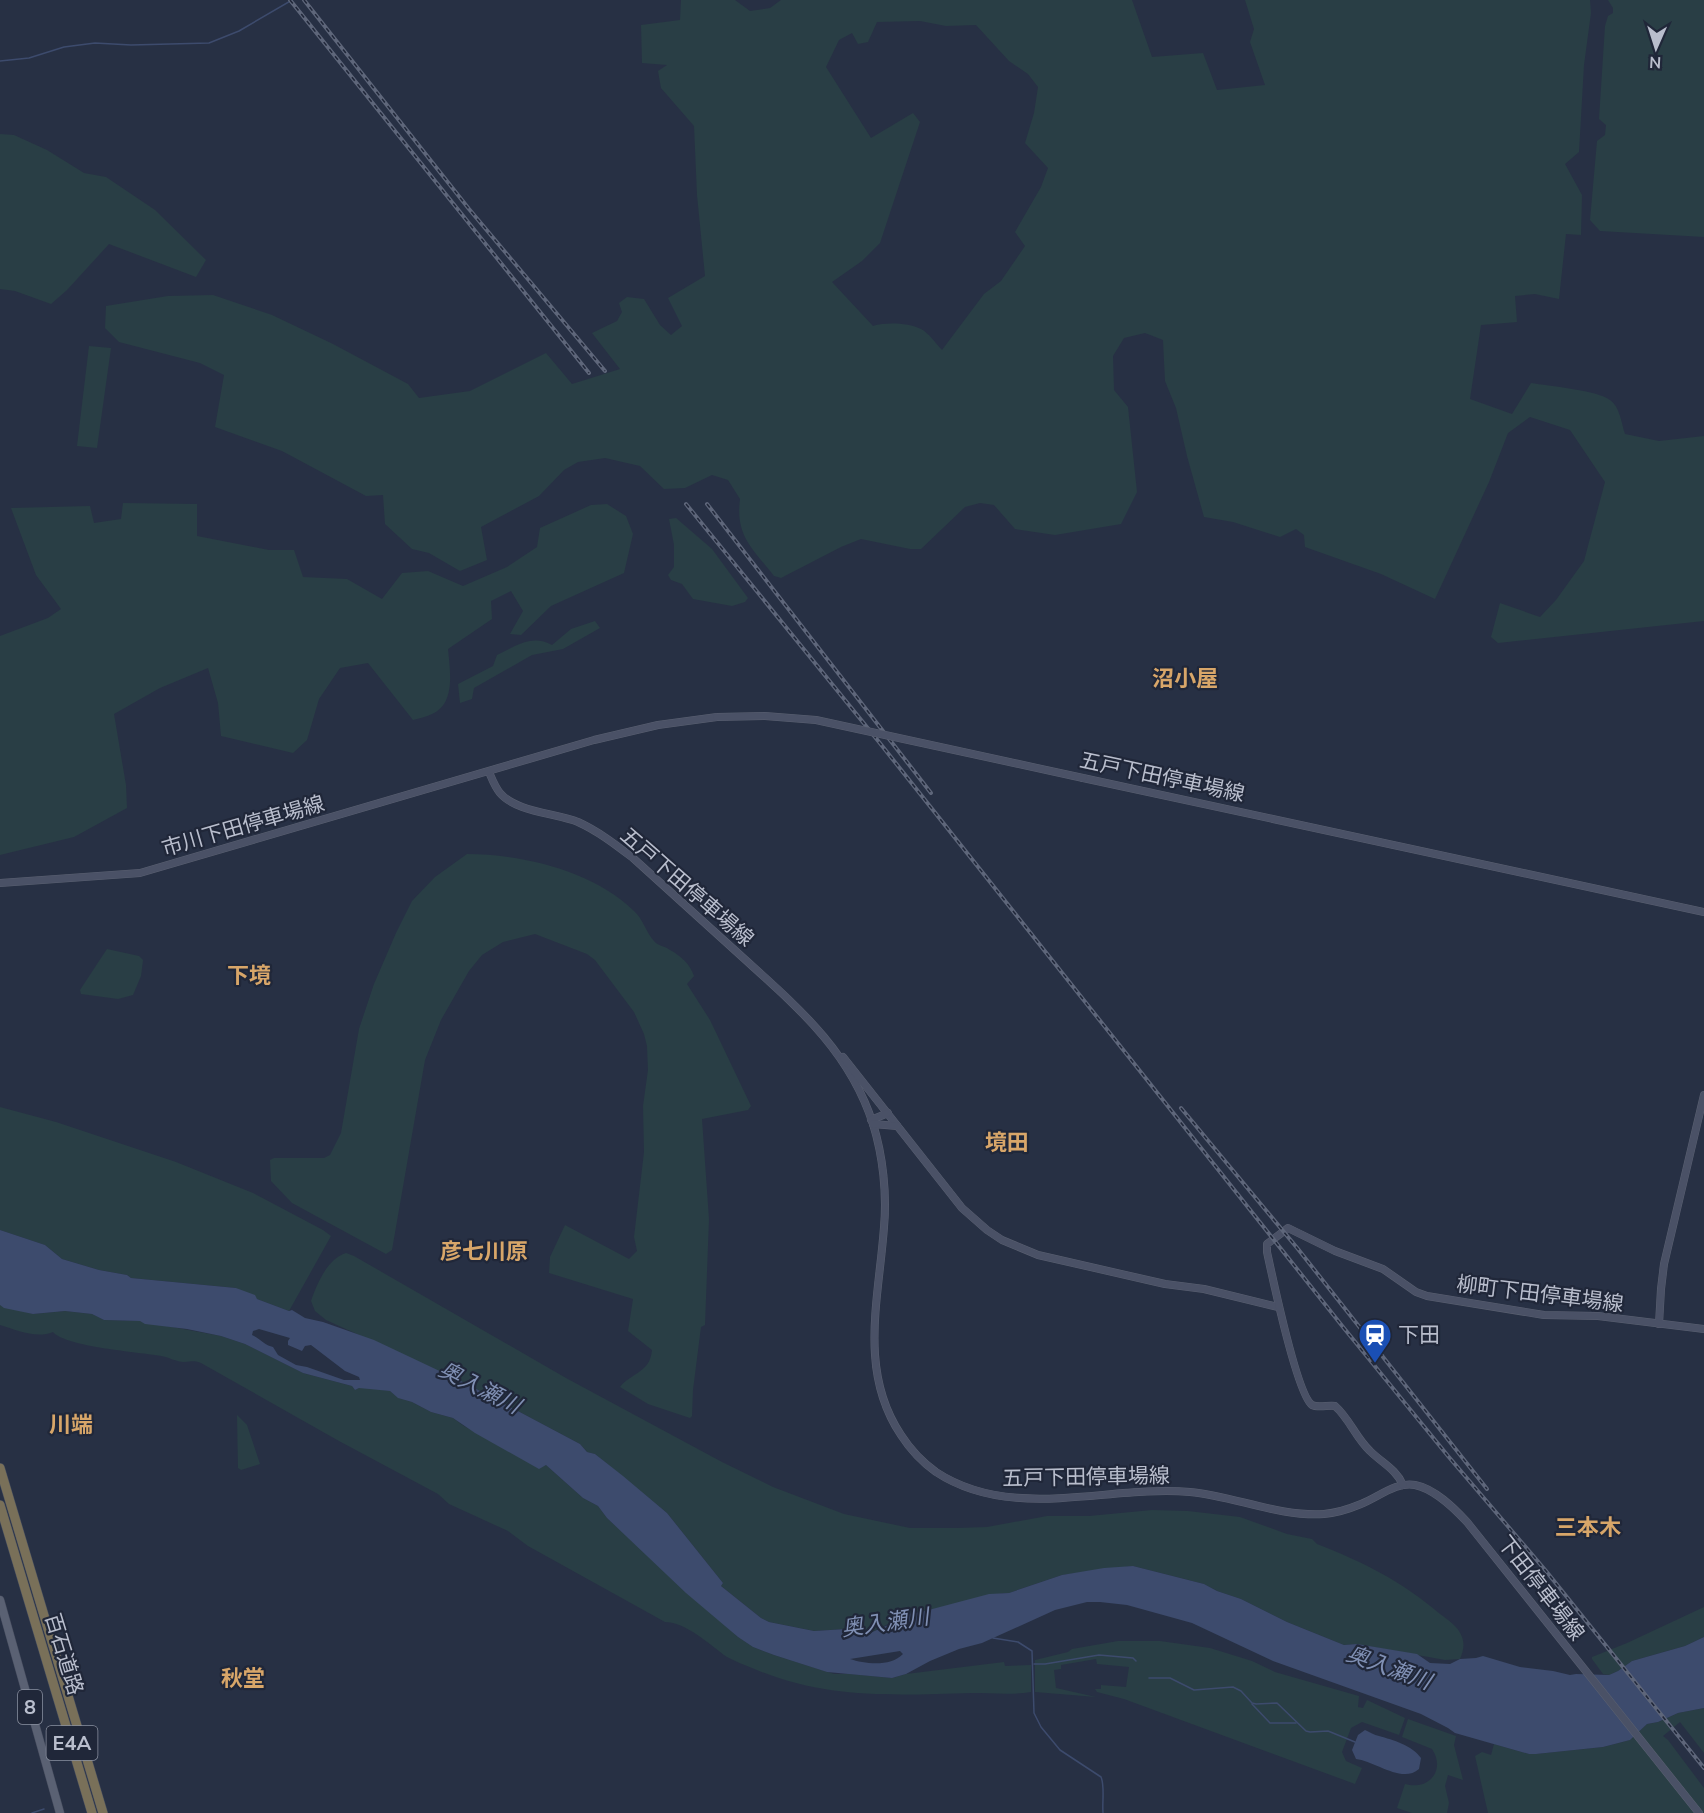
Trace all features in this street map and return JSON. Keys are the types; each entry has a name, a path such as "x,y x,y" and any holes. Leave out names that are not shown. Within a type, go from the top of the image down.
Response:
{"highway":[{"name":"百石道路","path":"0,1468 103,1813"},
{"name":"百石道路","path":"0,1505 92,1813"}],"main road":[{"name":"五戸下田停車場線","path":"1403,1485 1350,1508 1319,1514 1277,1509 1215,1496 1165,1491 1054,1498 1008,1498 976,1491 934,1470 916,1454 893,1423 885,1406 875,1370 874,1321 884,1224 882,1170 872,1122 858,1089 836,1052 797,1006 618,847 580,823 559,815 517,806 498,791 489,772 594,740 658,725 717,717 765,716 816,720 1704,912"},
{"name":"市川下田停車場線","path":"0,883 140,873 489,772"},
{"path":"836,1052 847,1061 963,1208 1002,1240 1038,1255 1278,1307"},
{"path":"1659,1324 1660,1289 1664,1264 1704,1095"},
{"path":"872,1122 888,1113"},
{"path":"872,1122 897,1126"},
{"name":"柳町下田停車場線","path":"1403,1485 1396,1473 1358,1438 1340,1409 1335,1406 1316,1406 1309,1401 1297,1371 1278,1307 1267,1244 1288,1228 1335,1251 1383,1269 1418,1293 1427,1296 1533,1314 1598,1316 1704,1329"},
{"name":"下田停車場線","path":"1403,1485 1418,1485 1454,1508 1467,1522 1699,1813"},
{"name":"8","path":"0,1600 60,1813"}],"shaded area":[{"path":"681,0 735,0 750,11 770,8 781,0 1132,0 1152,57 1203,53 1217,90 1265,85 1250,42 1254,29 1245,0 1590,0 1591,13 1584,65 1579,152 1565,164 1582,195 1581,235 1566,234 1559,299 1535,294 1515,296 1517,322 1481,325 1470,399 1512,414 1531,383 1572,389 1610,400 1618,411 1625,434 1659,441 1704,436 1704,621 1498,643 1491,637 1500,603 1540,617 1556,600 1584,561 1605,482 1570,430 1530,417 1508,433 1489,482 1435,599 1381,574 1305,547 1304,535 1296,529 1280,537 1233,522 1204,517 1176,408 1165,381 1163,340 1145,333 1124,338 1113,356 1114,390 1128,407 1137,492 1121,524 1055,535 1015,529 994,505 980,503 965,507 921,549 910,549 861,539 781,578 774,576 747,541 740,523 740,499 728,480 712,475 685,488 664,489 640,466 605,458 578,462 564,470 539,496 481,527 487,560 460,571 429,553 412,549 385,524 383,495 366,496 282,451 215,427 224,375 200,363 119,342 105,328 106,306 168,296 213,295 272,315 333,344 408,384 419,398 470,391 546,353 572,384 620,369 592,333 617,321 622,312 619,303 627,297 644,299 660,325 671,335 682,326 668,298 705,276 697,195 694,126 661,88 658,71 667,65 642,63 641,25 680,20","holes":["920,21 946,26 976,25 1009,61 1028,74 1038,87 1034,113 1025,143 1048,168 1041,187 1015,232 1025,246 1001,281 984,294 942,350 927,333 916,327 897,324 873,326 832,282 862,261 880,243 920,122 913,113 871,138 826,67 839,40 852,33 858,44 868,42 877,22"]},
{"path":"1608,0 1704,0 1704,237 1600,231 1590,220 1597,141 1605,135 1606,125 1599,119 1605,26 1608,16 1613,13"},
{"path":"0,134 14,135 47,150 84,173 106,177 155,210 206,260 196,277 109,244 51,304 15,291 0,289"},
{"path":"89,346 111,348 97,448 77,446"},
{"path":"123,503 197,504 197,536 269,550 294,550 303,577 347,579 382,599 402,573 428,571 463,586 507,567 537,547 540,528 591,505 607,504 626,516 633,534 624,573 551,606 521,635 510,634 523,611 511,591 491,601 492,619 448,649 450,686 448,695 440,709 427,716 413,720 368,663 340,668 319,699 307,740 293,753 221,736 218,703 208,668 160,688 114,714 126,785 127,808 74,837 0,855 0,636 48,618 61,609 36,575 11,508 90,506 94,523 121,519"},
{"path":"676,518 712,549 748,598 745,602 732,606 693,599 682,584 671,580 668,575 674,567 674,545 669,519"},
{"path":"595,621 600,628 563,649 532,655 474,688 472,699 460,703 458,684 493,666 497,655 524,642 538,641 552,645 571,629"},
{"path":"467,854 533,861 578,875 618,897 634,911 656,943 678,955 690,968 694,976 687,984 710,1020 751,1106 748,1110 702,1119 709,1219 705,1325 701,1327 690,1418 648,1404 620,1387 644,1368 651,1358 652,1350 628,1331 633,1299 549,1273 550,1257 565,1225 629,1259 637,1251 634,1237 644,1152 643,1106 648,1070 647,1046 634,1012 595,960 587,954 535,934 503,942 482,955 469,971 441,1020 425,1060 392,1250 386,1254 292,1203 271,1181 270,1160 274,1158 324,1158 330,1155 341,1133 359,1029 374,984 396,933 412,901 435,877"},
{"path":"107,949 139,956 143,960 141,976 133,995 118,999 81,994 80,990"},
{"path":"0,1107 56,1122 176,1162 253,1193 331,1236 289,1311 236,1288 131,1278 127,1275 99,1270 62,1259 45,1245 0,1230"},
{"path":"346,1253 566,1378 722,1462 773,1487 844,1514 910,1528 987,1527 1047,1516 1089,1516 1152,1510 1188,1511 1240,1517 1287,1534 1312,1539 1317,1544 1351,1558 1411,1591 1450,1621 1461,1633 1463,1648 1460,1659 1445,1660 1357,1644 1344,1645 1204,1584 1133,1566 1062,1575 1009,1593 912,1612 870,1633 846,1629 814,1631 769,1622 721,1586 723,1583 667,1513 595,1454 587,1452 580,1444 465,1383 326,1320 315,1311 311,1301 320,1280 328,1266"},
{"path":"0,1305 33,1314 65,1311 92,1314 104,1320 140,1321 221,1336 245,1344 303,1373 352,1386 355,1390 368,1388 390,1391 399,1398 431,1412 453,1418 541,1467 546,1465 583,1498 598,1506 607,1518 738,1637 753,1647 834,1674 892,1678 906,1674 1004,1662 1005,1666 1031,1665 1031,1692 1010,1694 860,1693 807,1686 746,1666 727,1657 689,1630 665,1622 528,1546 508,1531 449,1504 438,1494 201,1363 181,1362 161,1356 72,1342 53,1332 40,1335 20,1331 0,1325"},
{"path":"237,1415 247,1425 260,1464 241,1470 238,1468"},
{"path":"1704,1607 1704,1637 1685,1646 1632,1661 1609,1675 1603,1674 1592,1659 1592,1657"},
{"path":"1118,1641 1160,1641 1210,1648 1252,1661 1275,1672 1359,1696 1358,1707 1363,1708 1367,1700 1405,1718 1399,1735 1362,1722 1351,1728 1342,1752 1346,1761 1362,1768 1355,1784 1124,1699 1097,1692 1095,1689 1101,1689 1101,1685 1126,1687 1129,1667 1097,1664 1096,1659 1061,1665 1061,1669 1054,1670 1056,1688 1096,1697 1035,1692 1035,1660 1072,1649"},
{"path":"1704,1708 1704,1753 1680,1722 1663,1736 1704,1788 1704,1813 1488,1813 1475,1756 1482,1752 1491,1755 1494,1744 1529,1754 1603,1747 1630,1740 1647,1724 1678,1713"},
{"path":"1408,1719 1456,1736 1454,1745 1463,1780 1448,1775 1445,1786 1449,1803 1447,1813 1412,1813 1397,1808 1405,1784 1428,1782 1436,1771 1437,1764 1432,1749 1402,1737"}],"water":[{"name":"奥入瀬川","path":"0,1230 45,1245 62,1259 99,1270 127,1275 131,1278 236,1288 255,1295 257,1299 289,1311 292,1310 305,1318 374,1340 465,1383 580,1444 587,1452 595,1454 667,1513 723,1583 721,1586 769,1622 814,1631 846,1629 870,1633 893,1623 900,1615 921,1612 989,1594 1009,1593 1062,1575 1133,1566 1204,1584 1344,1645 1357,1644 1417,1654 1430,1663 1450,1664 1460,1659 1483,1656 1520,1667 1570,1675 1609,1675 1632,1661 1685,1646 1704,1637 1704,1708 1678,1713 1647,1724 1630,1740 1603,1747 1529,1754 1455,1733 1421,1714 1273,1661 1192,1623 1127,1605 1100,1602 1087,1602 1055,1610 982,1643 959,1649 906,1674 892,1678 827,1672 753,1647 738,1637 686,1593 607,1518 598,1506 583,1498 546,1465 539,1469 453,1418 431,1412 398,1398 390,1391 359,1388 355,1390 352,1386 303,1373 245,1344 221,1336 145,1324 140,1321 104,1320 92,1314 65,1311 33,1314 4,1308 0,1305","holes":["259,1329 290,1338 288,1345 302,1351 305,1346 311,1345 345,1371 359,1377 360,1380 344,1380 296,1365 278,1355 273,1347 252,1335 253,1331","900,1651 903,1654 885,1663 850,1659"]},
{"path":"1365,1730 1413,1750 1421,1758 1419,1769 1412,1773 1397,1773 1356,1759 1352,1750 1358,1735"}],"waterway":[{"path":"0,61 29,58 64,47 95,43 131,45 209,43 239,31 292,0"},
{"path":"993,1638 1018,1642 1032,1651 1034,1713 1041,1727 1060,1750 1101,1777 1103,1813"},
{"path":"1034,1664 1099,1655 1133,1658 1136,1661"},
{"path":"1149,1678 1170,1678 1194,1690 1233,1687 1241,1691 1252,1703 1277,1703 1306,1731 1328,1731 1355,1742"},
{"path":"1252,1704 1270,1723 1296,1723"},
{"path":"32,1813 44,1809"}],"railway":[{"path":"290,0 589,373"},
{"path":"304,0 469,209 605,371"},
{"path":"686,504 879,742 1343,1327 1546,1571 1704,1768"},
{"path":"707,504 931,793"},
{"path":"1181,1108 1298,1249 1487,1489"}],"place":[{"name":"下田","path":"1375,1364"}],"district":[{"name":"沼小屋","path":"1185,678"},
{"name":"下境","path":"249,975"},
{"name":"境田","path":"1007,1142"},
{"name":"彦七川原","path":"484,1251"},
{"name":"川端","path":"71,1424"},
{"name":"三本木","path":"1588,1527"},
{"name":"秋堂","path":"243,1678"}]}
